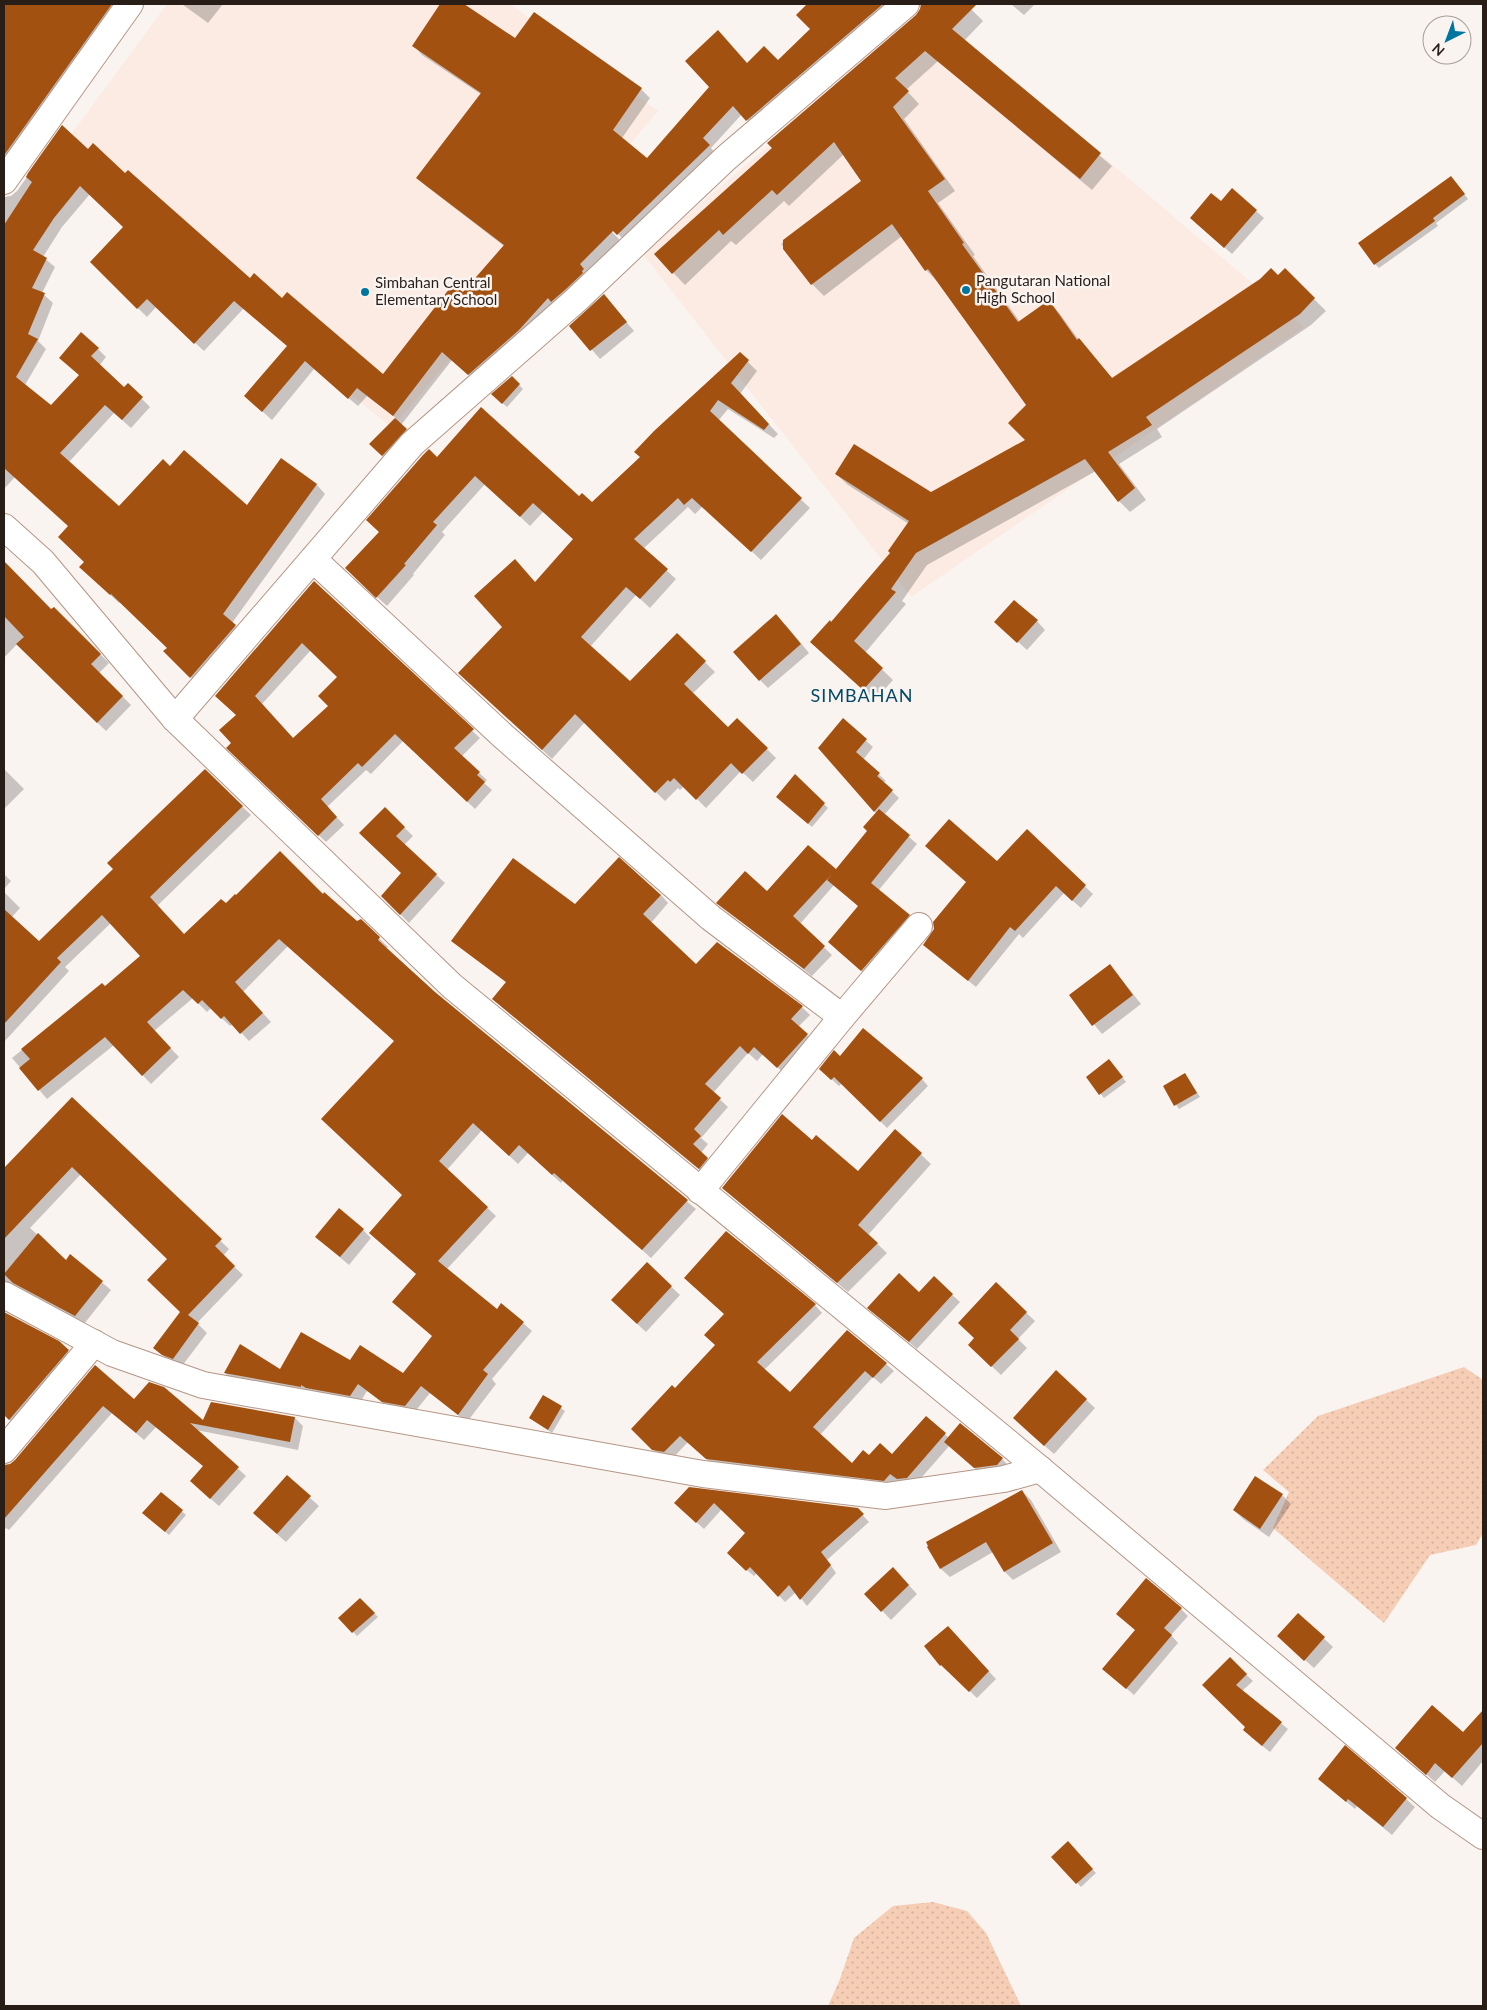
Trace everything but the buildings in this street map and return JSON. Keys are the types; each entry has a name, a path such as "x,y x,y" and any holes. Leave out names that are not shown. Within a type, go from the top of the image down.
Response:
{"street":[{"path":"4,181 130,4"},
{"path":"175,719 412,444 576,300 726,158 906,4"},
{"path":"4,527 43,562 175,719 452,986 1040,1469 1440,1806 1483,1836"},
{"path":"313,559 503,736 711,918 842,1017"},
{"path":"700,1191 919,926"},
{"path":"4,1295 112,1353 203,1385 703,1474 886,1496 1004,1479 1040,1469"},
{"path":"4,1450 94,1343"}],"shaded area":[{"name":"Simbahan Central Elementary School","path":"167,4 510,4 658,111 392,428 56,155"},
{"name":"Pangutaran National High School","path":"925,6 1304,327 911,597 642,253 864,65"},
{"path":"1464,1367 1483,1380 1483,1533 1476,1545 1430,1555 1384,1623 1273,1528 1289,1492 1263,1470 1318,1416"},
{"path":"933,1902 967,1911 986,1933 1021,2006 828,2006 840,1979 854,1938 893,1906"}],"place":[{"name":"Pangutaran National High School","path":"966,290"},
{"name":"Simbahan Central Elementary School","path":"365,292"}],"district":[{"name":"SIMBAHAN","path":"862,696"}]}
